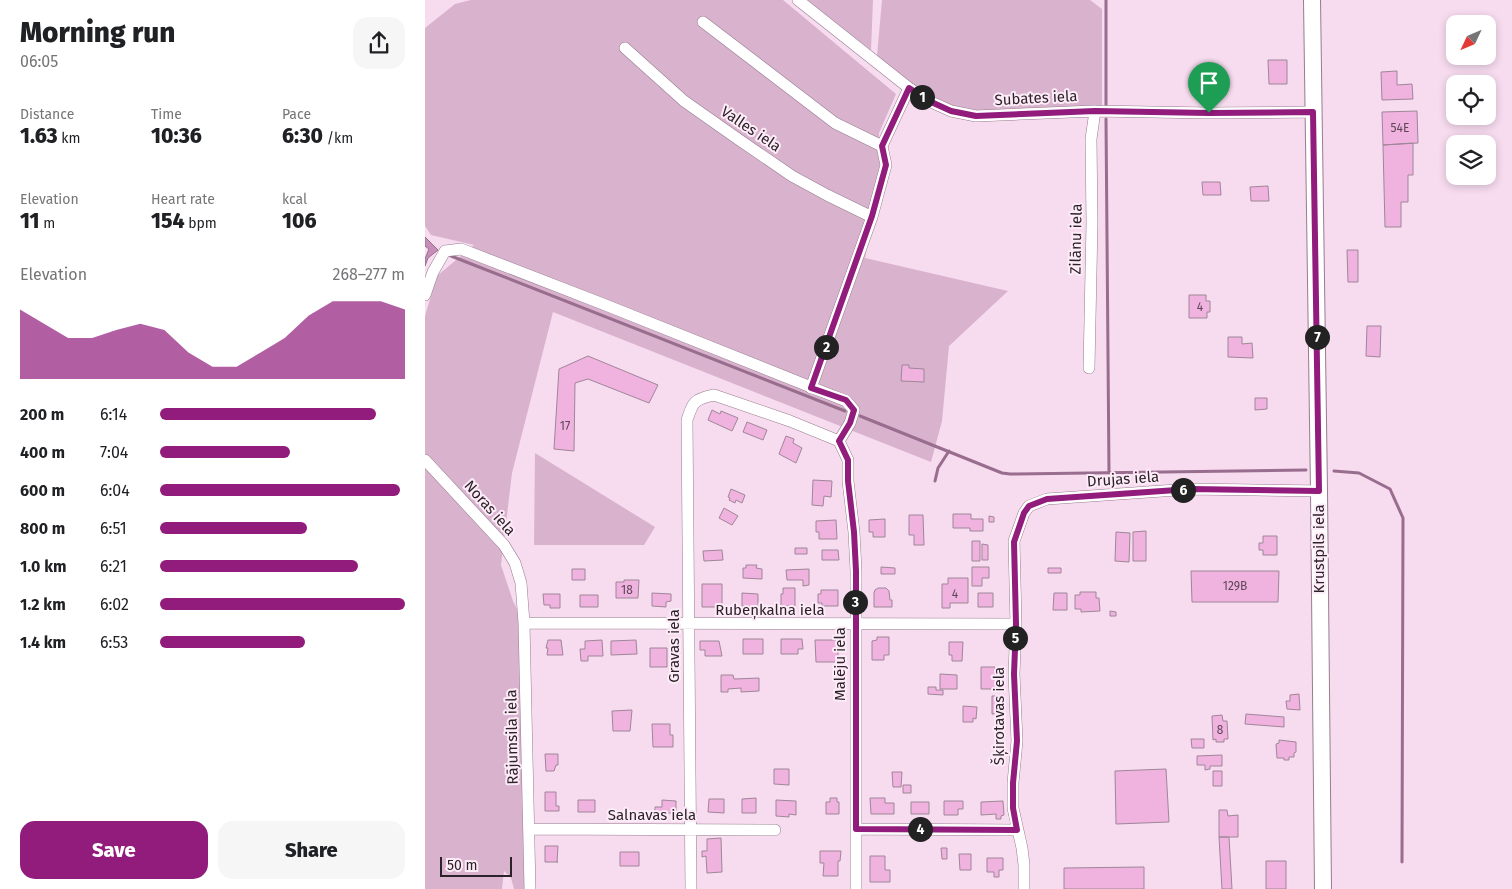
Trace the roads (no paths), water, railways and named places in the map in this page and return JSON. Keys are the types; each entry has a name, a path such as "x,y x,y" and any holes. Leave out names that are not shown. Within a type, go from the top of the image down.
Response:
{"street":[{"name":"Subates iela","path":"798,0 909,88 929,101 951,111 976,116 1095,111 1313,112"},
{"name":"Krustpils iela","path":"1312,0 1323,889"},
{"path":"703,22 835,123 882,146"},
{"name":"Valles iela","path":"625,48 684,101 792,176 872,216"},
{"path":"811,388 872,216 886,165 882,146 909,88"},
{"name":"Zilānu iela","path":"1089,368 1092,223 1091,139 1095,111"},
{"path":"425,295 433,272 445,251 461,249 811,388 846,400 854,410 850,423 839,441"},
{"name":"Gravas iela","path":"691,889 687,420 692,404 701,398 713,395 790,421 839,441"},
{"name":"Malēju iela","path":"839,441 848,460 848,481 856,571 856,889"},
{"name":"Noras iela","path":"425,460 504,545 515,564 521,584"},
{"name":"Drujas iela","path":"1024,513 1029,506 1047,499 1191,489 1319,491"},
{"name":"Šķirotavas iela","path":"1024,513 1014,542 1016,624 1014,666 1017,741 1013,783 1013,808 1024,865 1024,889"},
{"name":"Rājumsila iela","path":"521,584 524,623 530,889"},
{"name":"Rubeņkalna iela","path":"524,623 1016,624"},
{"name":"Salnavas iela","path":"529,829 775,830"},
{"path":"856,829 1017,830"}],"waterway":[{"path":"1106,0 1106,106"},
{"path":"1106,119 1109,473"},
{"path":"451,256 845,411"},
{"path":"860,416 1002,473 1010,474 1306,470"},
{"path":"935,481 938,468 949,451"},
{"path":"1334,471 1359,473 1390,489 1403,518 1402,862"}]}
